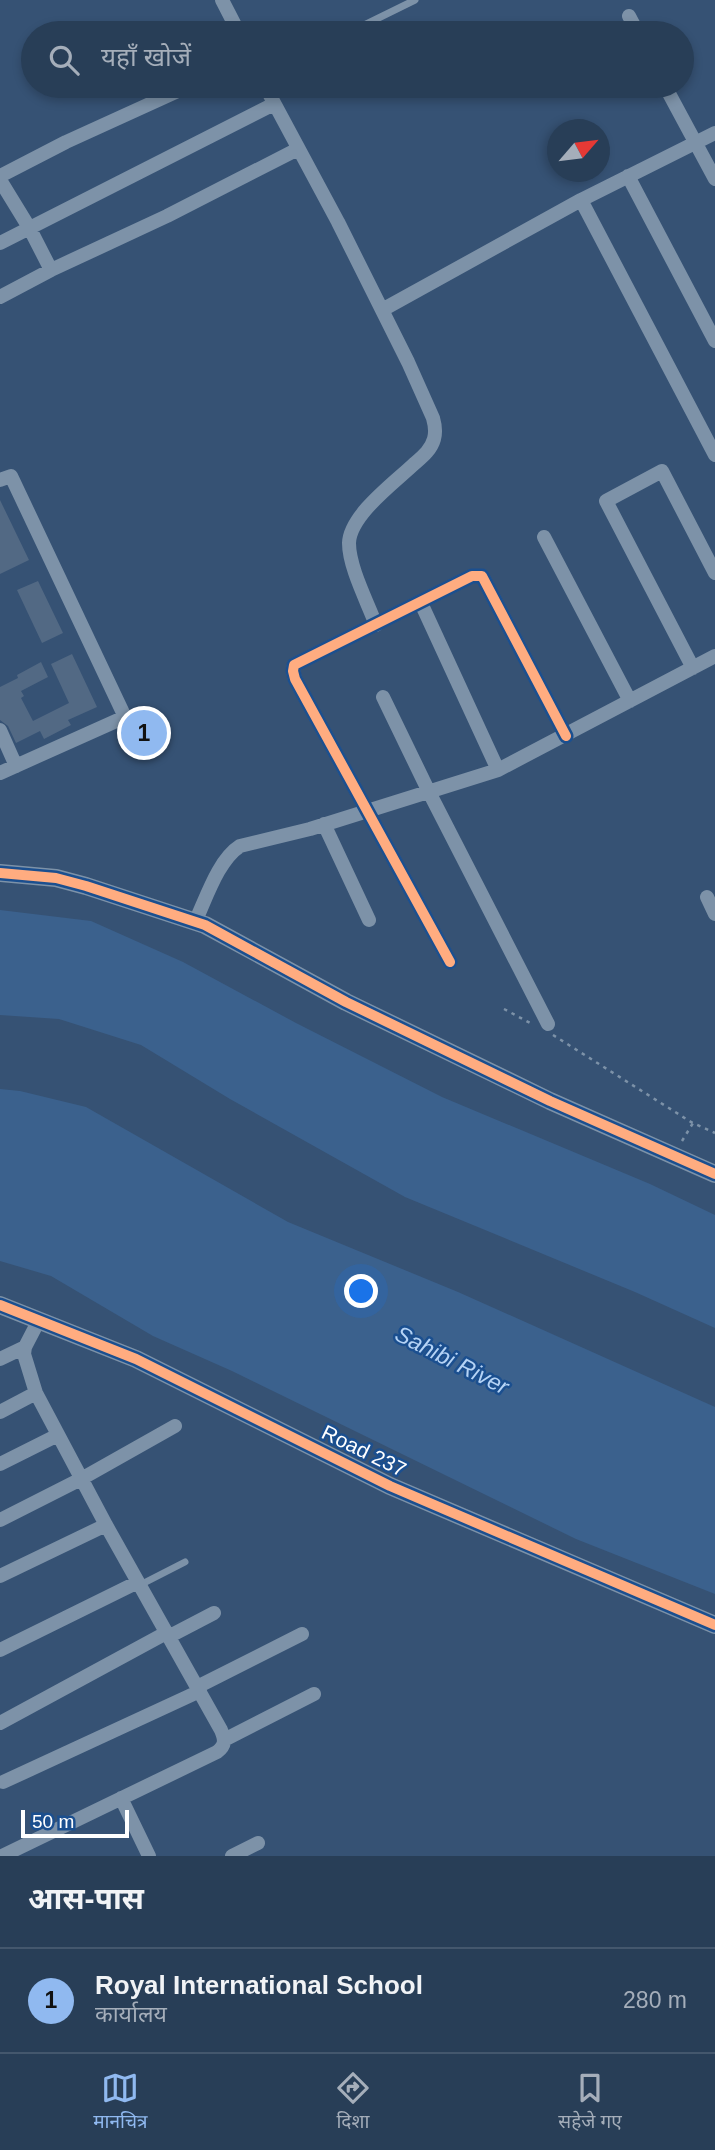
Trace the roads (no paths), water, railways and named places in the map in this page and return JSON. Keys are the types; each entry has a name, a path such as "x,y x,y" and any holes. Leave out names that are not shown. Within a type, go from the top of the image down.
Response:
{"street":[{"path":"222,0 233,21"},
{"path":"629,16 632,21"},
{"path":"51,270 0,178 66,142 163,98"},
{"path":"271,98 408,362 435,427 434,440 428,452 374,501 356,522 350,534 351,559 376,625"},
{"path":"671,98 715,178"},
{"path":"0,243 274,104"},
{"path":"382,310 581,200 715,134"},
{"path":"0,297 298,149"},
{"path":"628,176 715,341"},
{"path":"581,200 715,455"},
{"path":"693,668 606,501 663,471 715,573"},
{"path":"0,481 11,475 125,717 0,773"},
{"path":"544,537 630,701"},
{"path":"450,962 295,679 294,665 472,576 482,576 566,736"},
{"path":"421,603 498,770"},
{"path":"195,922 223,862 231,851 240,846 324,824 498,770 715,656"},
{"path":"383,697 542,1026"},
{"path":"0,730 16,766"},
{"path":"324,824 369,920"},
{"path":"0,873 66,880 205,925 346,1002 526,1090 715,1174"},
{"path":"707,897 715,914"},
{"name":"Road 237","path":"0,1305 136,1359 390,1486 715,1625"},
{"path":"2,1856 27,1851 121,1798 217,1752 223,1748 225,1740 222,1730 106,1525 36,1393 24,1354 39,1320"},
{"path":"0,1359 25,1347"},
{"path":"0,1412 36,1393"},
{"path":"0,1520 81,1479 174,1426"},
{"path":"0,1464 58,1435"},
{"path":"0,1576 106,1525"},
{"path":"0,1650 139,1583"},
{"path":"0,1723 214,1613"},
{"path":"3,1782 198,1689 302,1634"},
{"path":"225,1740 314,1694"},
{"path":"121,1798 149,1856"},
{"path":"232,1856 258,1843"}],"lane":[{"path":"372,21 415,0"},
{"path":"139,1583 185,1562"}],"water":[{"path":"0,910 91,921 183,962 442,1097 650,1184 715,1215 715,1328 405,1197 230,1099 141,1045 59,1019 0,1015"},
{"name":"Sahibi River","path":"0,1089 20,1091 86,1107 288,1222 458,1292 715,1407 715,1594 576,1539 232,1371 153,1336 51,1276 0,1261"}],"place":[{"name":"Royal International School","path":"144,733"}]}
